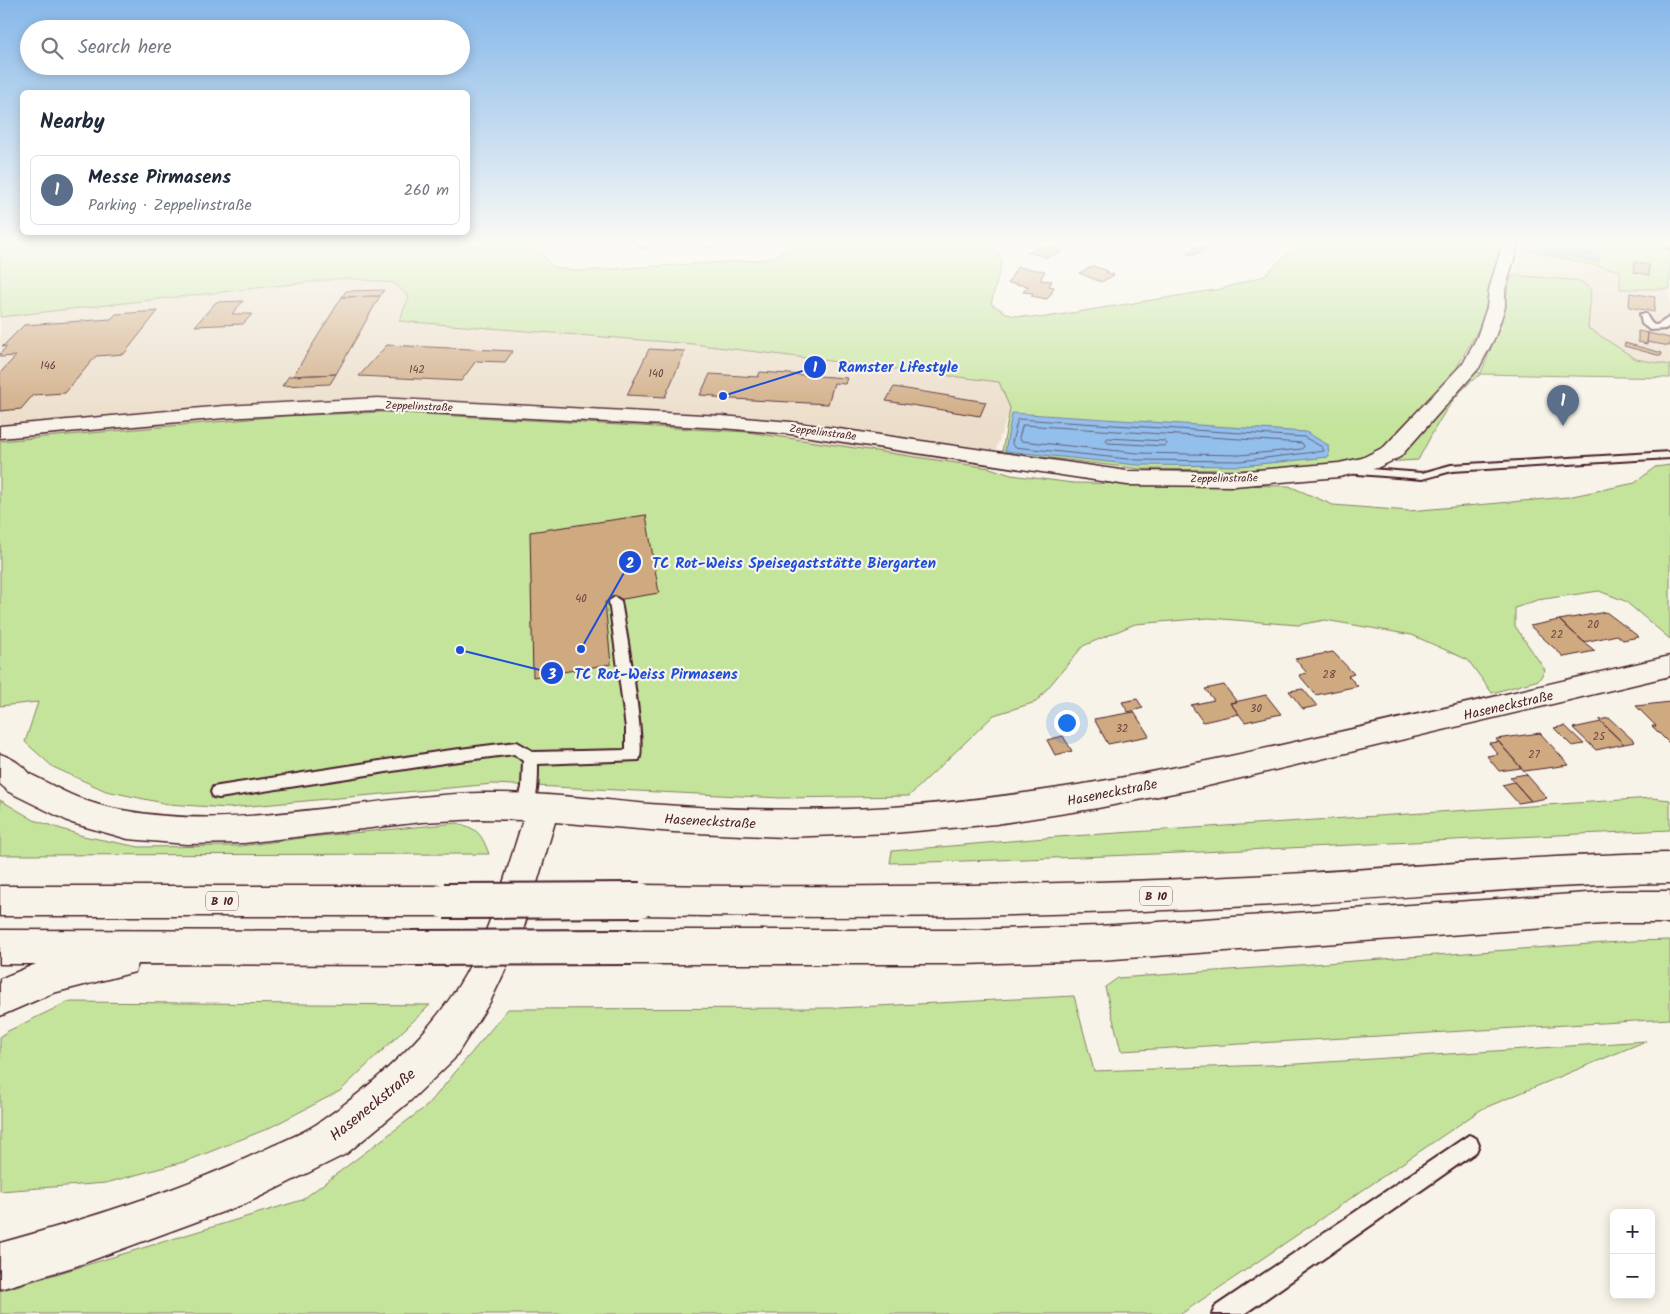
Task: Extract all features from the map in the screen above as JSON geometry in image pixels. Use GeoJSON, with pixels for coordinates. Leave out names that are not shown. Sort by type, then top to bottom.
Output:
{"type":"FeatureCollection","features":[{"type":"Feature","properties":{"kind":"main road","name":"Zeppelinstraße"},"geometry":{"type":"LineString","coordinates":[[0,432],[288,408],[386,404],[722,422],[791,428],[1127,478],[1234,479],[1340,470],[1369,463],[1392,452],[1472,364],[1486,337],[1496,303]]}},
{"type":"Feature","properties":{"kind":"main road","name":"Haseneckstraße"},"geometry":{"type":"LineString","coordinates":[[9,774],[61,806],[114,822],[187,831],[264,828],[443,808],[481,806],[747,824],[890,820],[1006,811],[1236,768],[1670,666]]}},
{"type":"Feature","properties":{"kind":"main road","name":"Haseneckstraße"},"geometry":{"type":"LineString","coordinates":[[0,1266],[76,1244],[232,1188],[331,1139],[396,1086],[440,1045],[477,989],[503,937],[534,809]]}},
{"type":"Feature","properties":{"kind":"main road","name":"B 10"},"geometry":{"type":"LineString","coordinates":[[0,901],[640,900],[804,903],[1082,900],[1260,891],[1590,868],[1670,868]]}},
{"type":"Feature","properties":{"kind":"main road"},"geometry":{"type":"LineString","coordinates":[[0,947],[963,948],[1100,943],[1617,907],[1670,907]]}},
{"type":"Feature","properties":{"kind":"main road"},"geometry":{"type":"LineString","coordinates":[[0,998],[50,976],[90,966],[196,948]]}},
{"type":"Feature","properties":{"kind":"lane"},"geometry":{"type":"LineString","coordinates":[[1643,316],[1646,324],[1653,328],[1665,326],[1670,320]]}},
{"type":"Feature","properties":{"kind":"lane"},"geometry":{"type":"LineString","coordinates":[[1340,470],[1422,476],[1452,468],[1670,455]]}},
{"type":"Feature","properties":{"kind":"lane"},"geometry":{"type":"LineString","coordinates":[[219,792],[444,757],[517,748],[531,758],[634,756],[633,728],[615,601]]}},
{"type":"Feature","properties":{"kind":"lane"},"geometry":{"type":"LineString","coordinates":[[531,758],[530,787],[534,809]]}},
{"type":"Feature","properties":{"kind":"lane"},"geometry":{"type":"LineString","coordinates":[[1224,1314],[1469,1145]]}},
{"type":"Feature","properties":{"kind":"shaded area"},"geometry":{"type":"Polygon","coordinates":[[[121,303],[406,303],[399,321],[693,344],[1000,382],[1010,408],[990,468],[747,432],[383,412],[284,416],[0,441],[0,317],[121,303]]]}},
{"type":"Feature","properties":{"kind":"shaded area"},"geometry":{"type":"Polygon","coordinates":[[[1590,303],[1670,303],[1670,365],[1636,359],[1588,328],[1590,303]]]}},
{"type":"Feature","properties":{"kind":"green space"},"geometry":{"type":"Polygon","coordinates":[[[0,303],[121,303],[0,317],[0,303]]]}},
{"type":"Feature","properties":{"kind":"green space"},"geometry":{"type":"Polygon","coordinates":[[[406,303],[991,303],[1010,315],[1040,318],[1132,303],[1487,303],[1482,323],[1457,367],[1481,373],[1502,320],[1505,303],[1590,303],[1588,328],[1636,359],[1670,365],[1670,378],[1481,374],[1470,382],[1452,402],[1418,460],[1245,470],[1140,469],[1002,452],[1010,408],[999,382],[693,344],[399,321],[406,303]]]}},
{"type":"Feature","properties":{"kind":"green space"},"geometry":{"type":"Polygon","coordinates":[[[383,412],[747,432],[990,468],[1011,475],[1073,483],[1289,486],[1333,505],[1409,511],[1568,497],[1635,483],[1655,467],[1670,465],[1670,639],[1625,601],[1599,591],[1537,600],[1515,608],[1515,626],[1545,670],[1539,680],[1492,693],[1468,660],[1412,635],[1325,620],[1298,625],[1209,618],[1135,624],[1083,646],[1036,702],[994,715],[909,796],[781,798],[493,784],[228,808],[168,804],[106,791],[53,767],[25,742],[38,702],[0,706],[0,441],[284,416],[383,412]]]}},
{"type":"Feature","properties":{"kind":"green space"},"geometry":{"type":"Polygon","coordinates":[[[1652,798],[1670,800],[1670,830],[1182,853],[890,863],[892,851],[1057,837],[1652,798]]]}},
{"type":"Feature","properties":{"kind":"green space"},"geometry":{"type":"Polygon","coordinates":[[[0,800],[34,820],[83,836],[139,847],[241,846],[310,837],[457,823],[470,827],[478,833],[484,841],[489,854],[0,855],[0,800]]]}},
{"type":"Feature","properties":{"kind":"green space"},"geometry":{"type":"Polygon","coordinates":[[[1670,940],[1670,1019],[1121,1051],[1105,987],[1118,978],[1632,941],[1670,940]]]}},
{"type":"Feature","properties":{"kind":"green space"},"geometry":{"type":"Polygon","coordinates":[[[1074,996],[1094,1071],[1297,1064],[1646,1041],[1482,1109],[1181,1314],[0,1314],[0,1291],[302,1200],[428,1105],[508,1009],[839,1008],[1074,996]]]}},
{"type":"Feature","properties":{"kind":"green space"},"geometry":{"type":"Polygon","coordinates":[[[68,1002],[430,1005],[340,1091],[267,1129],[187,1161],[106,1183],[0,1191],[0,1037],[8,1031],[68,1002]]]}},
{"type":"Feature","properties":{"kind":"water"},"geometry":{"type":"Polygon","coordinates":[[[1012,413],[1306,432],[1328,445],[1329,457],[1240,466],[1137,465],[1005,451],[1012,413]]]}},
{"type":"Feature","properties":{"kind":"building"},"geometry":{"type":"Polygon","coordinates":[[[215,303],[241,303],[232,314],[252,314],[243,324],[195,326],[215,303]]]}},
{"type":"Feature","properties":{"kind":"building"},"geometry":{"type":"Polygon","coordinates":[[[338,303],[376,303],[336,374],[293,376],[338,303]]]}},
{"type":"Feature","properties":{"kind":"building"},"geometry":{"type":"Polygon","coordinates":[[[1629,303],[1655,303],[1654,312],[1629,307],[1629,303]]]}},
{"type":"Feature","properties":{"kind":"building"},"geometry":{"type":"Polygon","coordinates":[[[158,311],[124,354],[96,356],[65,393],[33,395],[21,409],[0,411],[0,373],[16,356],[0,357],[0,354],[7,346],[2,347],[24,325],[111,319],[116,314],[158,311]]]}},
{"type":"Feature","properties":{"kind":"building"},"geometry":{"type":"Polygon","coordinates":[[[1638,331],[1648,333],[1647,344],[1638,342],[1638,331]]]}},
{"type":"Feature","properties":{"kind":"building"},"geometry":{"type":"Polygon","coordinates":[[[1648,333],[1670,338],[1670,346],[1647,342],[1648,333]]]}},
{"type":"Feature","properties":{"kind":"building"},"geometry":{"type":"Polygon","coordinates":[[[1625,343],[1662,353],[1661,356],[1624,346],[1625,343]]]}},
{"type":"Feature","properties":{"kind":"building"},"geometry":{"type":"Polygon","coordinates":[[[387,345],[513,351],[505,362],[476,361],[461,381],[359,376],[387,345]]]}},
{"type":"Feature","properties":{"kind":"building"},"geometry":{"type":"Polygon","coordinates":[[[649,349],[685,351],[665,397],[627,395],[649,349]]]}},
{"type":"Feature","properties":{"kind":"building"},"geometry":{"type":"Polygon","coordinates":[[[760,372],[847,378],[845,384],[834,383],[828,404],[714,398],[715,396],[700,395],[710,374],[758,377],[760,372]]]}},
{"type":"Feature","properties":{"kind":"building"},"geometry":{"type":"Polygon","coordinates":[[[336,374],[330,384],[282,386],[289,376],[336,374]]]}},
{"type":"Feature","properties":{"kind":"building"},"geometry":{"type":"Polygon","coordinates":[[[894,387],[986,402],[980,416],[886,401],[894,387]]]}},
{"type":"Feature","properties":{"kind":"building"},"geometry":{"type":"Polygon","coordinates":[[[646,515],[659,593],[605,602],[611,664],[533,677],[530,532],[646,515]]]}},
{"type":"Feature","properties":{"kind":"building"},"geometry":{"type":"Polygon","coordinates":[[[1606,612],[1639,637],[1623,640],[1617,635],[1584,642],[1559,620],[1606,612]]]}},
{"type":"Feature","properties":{"kind":"building"},"geometry":{"type":"Polygon","coordinates":[[[1559,620],[1595,651],[1564,657],[1530,626],[1559,620]]]}},
{"type":"Feature","properties":{"kind":"building"},"geometry":{"type":"Polygon","coordinates":[[[1333,652],[1354,674],[1348,676],[1358,686],[1316,695],[1299,675],[1307,673],[1295,659],[1333,652]]]}},
{"type":"Feature","properties":{"kind":"building"},"geometry":{"type":"Polygon","coordinates":[[[1224,685],[1237,702],[1230,703],[1239,714],[1203,722],[1191,705],[1214,700],[1205,689],[1224,685]]]}},
{"type":"Feature","properties":{"kind":"building"},"geometry":{"type":"Polygon","coordinates":[[[1303,689],[1317,706],[1303,709],[1289,691],[1303,689]]]}},
{"type":"Feature","properties":{"kind":"building"},"geometry":{"type":"Polygon","coordinates":[[[1266,695],[1281,714],[1245,722],[1230,703],[1266,695]]]}},
{"type":"Feature","properties":{"kind":"building"},"geometry":{"type":"Polygon","coordinates":[[[1137,699],[1143,708],[1128,712],[1122,702],[1137,699]]]}},
{"type":"Feature","properties":{"kind":"building"},"geometry":{"type":"Polygon","coordinates":[[[1670,702],[1670,744],[1652,726],[1656,726],[1636,706],[1670,702]]]}},
{"type":"Feature","properties":{"kind":"building"},"geometry":{"type":"Polygon","coordinates":[[[1134,712],[1149,736],[1108,744],[1094,719],[1134,712]]]}},
{"type":"Feature","properties":{"kind":"building"},"geometry":{"type":"Polygon","coordinates":[[[1609,718],[1635,742],[1624,744],[1599,720],[1609,718]]]}},
{"type":"Feature","properties":{"kind":"building"},"geometry":{"type":"Polygon","coordinates":[[[1601,722],[1624,744],[1596,750],[1573,728],[1601,722]]]}},
{"type":"Feature","properties":{"kind":"building"},"geometry":{"type":"Polygon","coordinates":[[[1565,726],[1584,744],[1572,746],[1554,728],[1565,726]]]}},
{"type":"Feature","properties":{"kind":"building"},"geometry":{"type":"Polygon","coordinates":[[[1540,733],[1569,765],[1524,771],[1496,739],[1540,733]]]}},
{"type":"Feature","properties":{"kind":"building"},"geometry":{"type":"Polygon","coordinates":[[[1063,736],[1072,751],[1055,755],[1047,740],[1063,736]]]}},
{"type":"Feature","properties":{"kind":"building"},"geometry":{"type":"Polygon","coordinates":[[[1499,742],[1521,768],[1499,771],[1487,756],[1498,754],[1489,743],[1499,742]]]}},
{"type":"Feature","properties":{"kind":"building"},"geometry":{"type":"Polygon","coordinates":[[[1526,774],[1547,798],[1531,801],[1510,777],[1526,774]]]}},
{"type":"Feature","properties":{"kind":"building"},"geometry":{"type":"Polygon","coordinates":[[[1514,782],[1531,801],[1518,803],[1502,785],[1514,782]]]}},
{"type":"Feature","properties":{"kind":"place","name":"Ramster Lifestyle"},"geometry":{"type":"Point","coordinates":[723,396]}},
{"type":"Feature","properties":{"kind":"place","name":"Messe Pirmasens"},"geometry":{"type":"Point","coordinates":[1563,426]}},
{"type":"Feature","properties":{"kind":"place","name":"TC Rot-Weiss Speisegaststätte Biergarten"},"geometry":{"type":"Point","coordinates":[581,649]}},
{"type":"Feature","properties":{"kind":"place","name":"TC Rot-Weiss Pirmasens"},"geometry":{"type":"Point","coordinates":[460,650]}}]}
